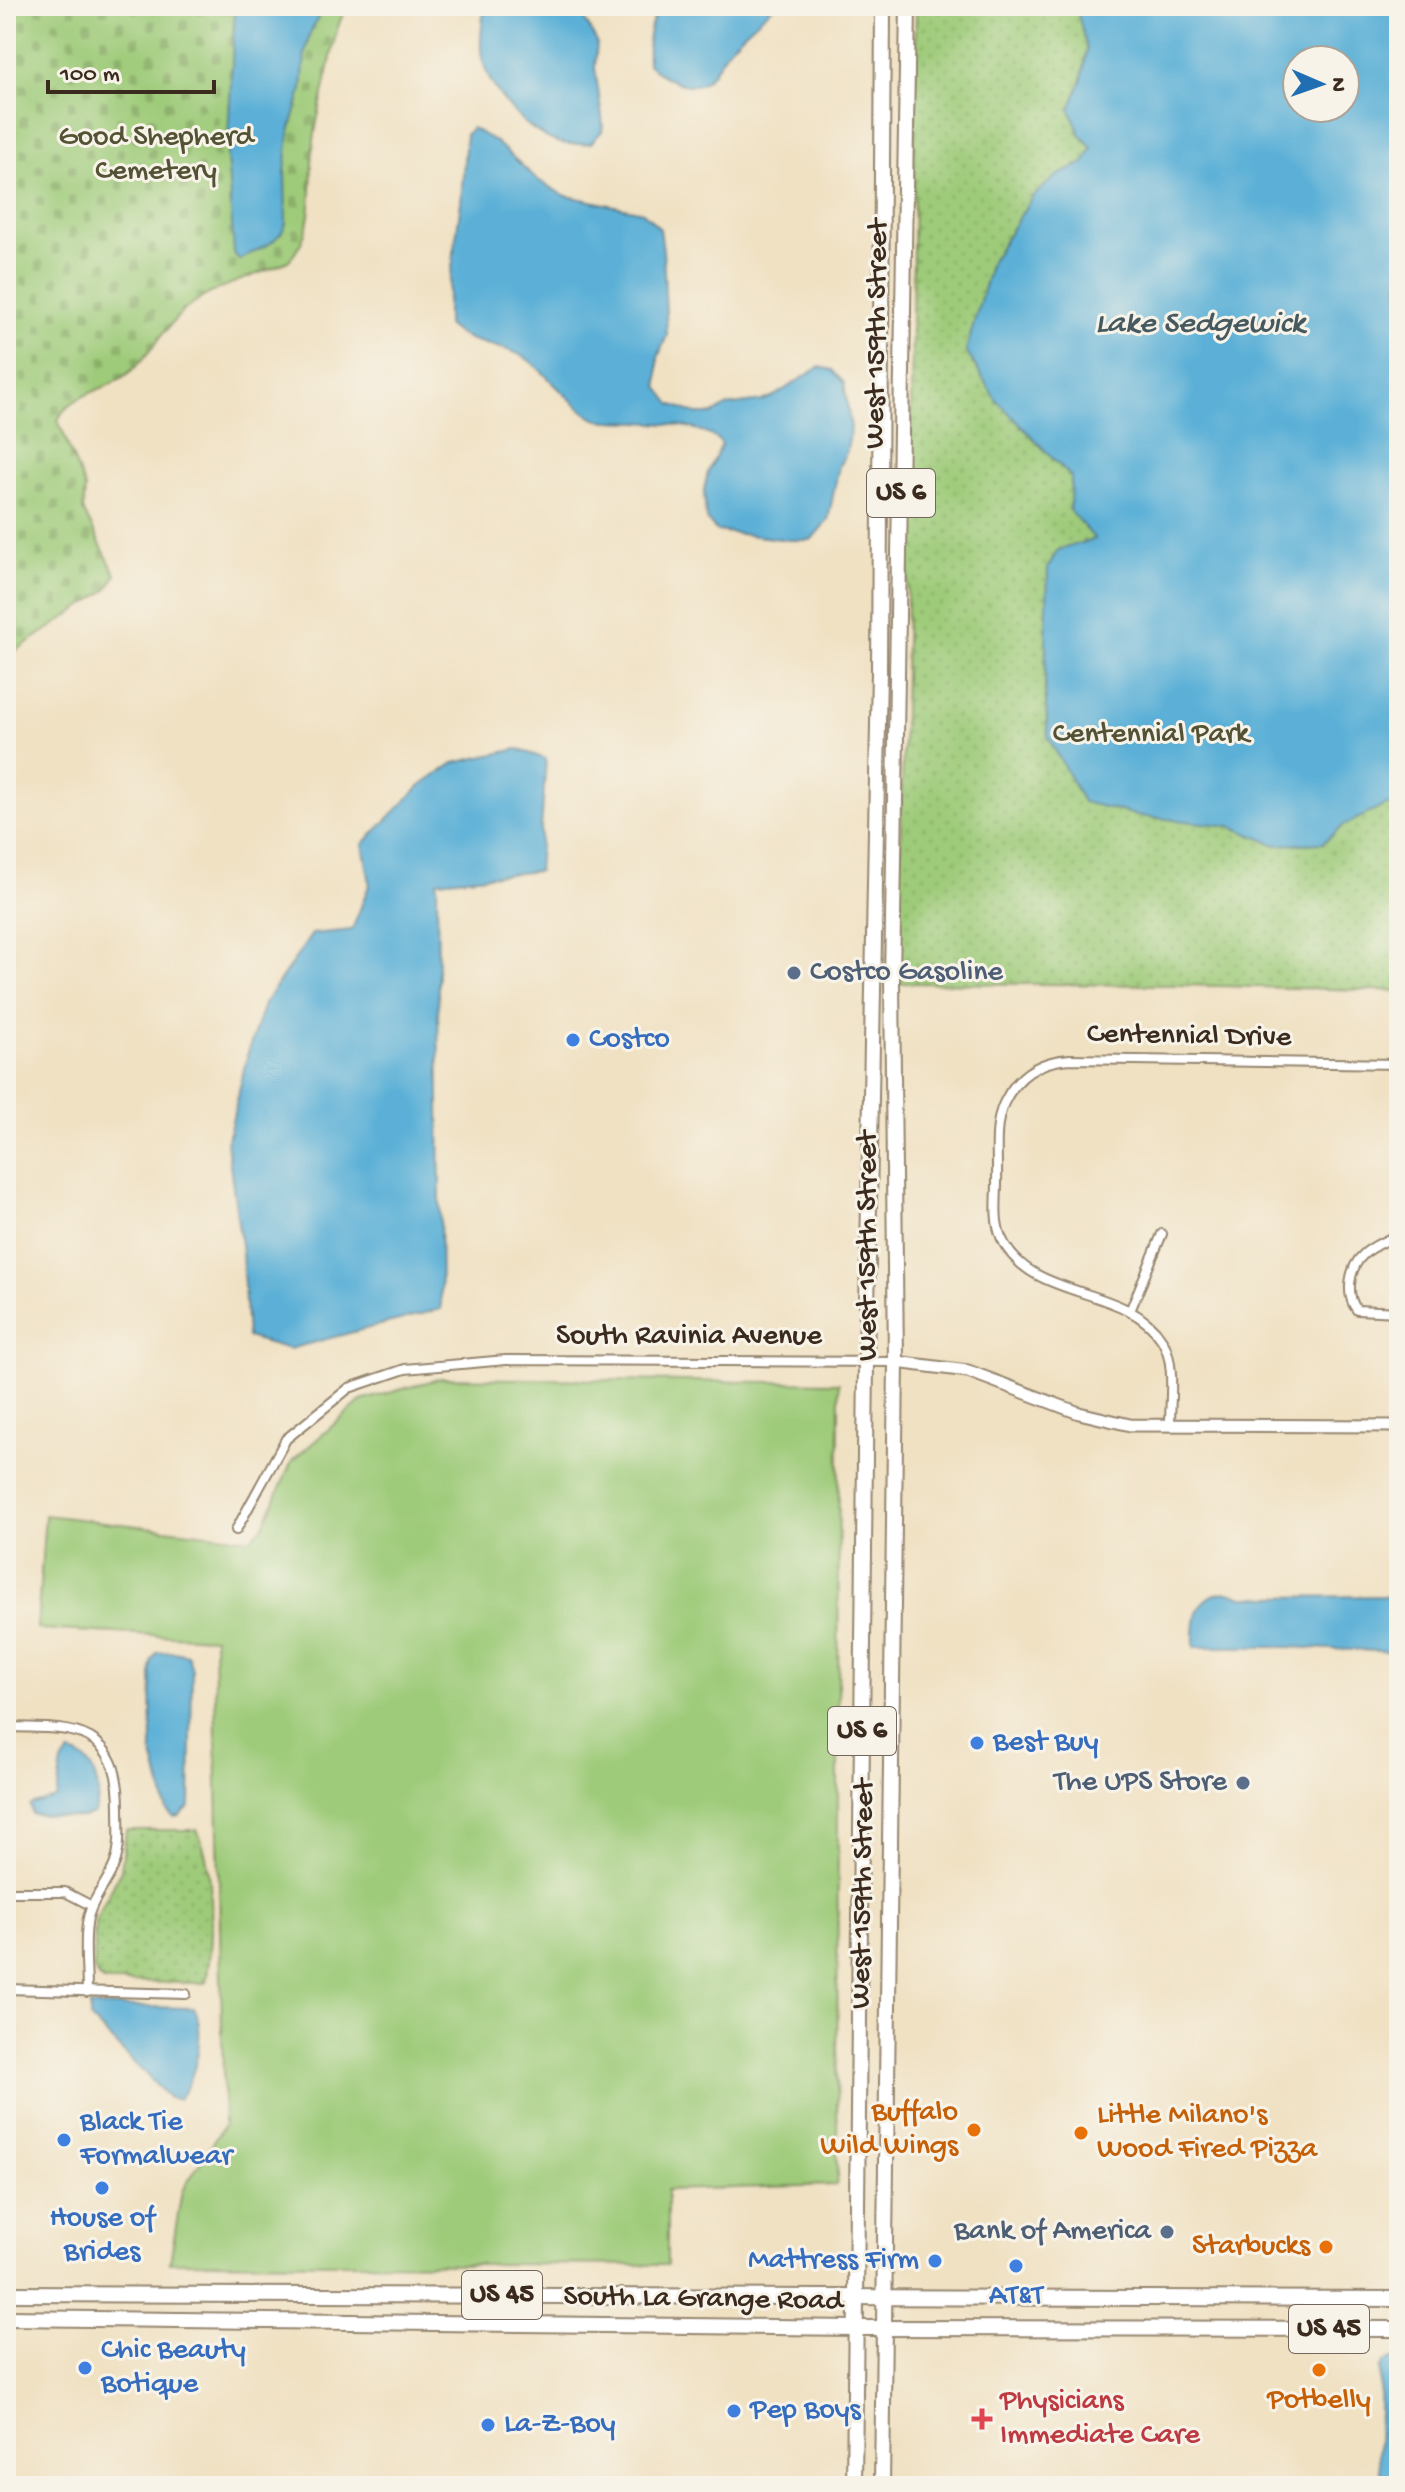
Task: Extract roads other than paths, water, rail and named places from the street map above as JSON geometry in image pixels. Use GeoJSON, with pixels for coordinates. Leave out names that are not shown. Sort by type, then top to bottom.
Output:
{"type":"FeatureCollection","features":[{"type":"Feature","properties":{"kind":"main road","name":"West 159th Street"},"geometry":{"type":"LineString","coordinates":[[854,2486],[866,1362],[879,671],[883,6]]}},
{"type":"Feature","properties":{"kind":"main road","name":"West 159th Street"},"geometry":{"type":"LineString","coordinates":[[882,2486],[896,1362],[892,980],[908,6]]}},
{"type":"Feature","properties":{"kind":"main road"},"geometry":{"type":"LineString","coordinates":[[884,144],[907,146]]}},
{"type":"Feature","properties":{"kind":"main road","name":"South La Grange Road"},"geometry":{"type":"LineString","coordinates":[[6,2294],[1399,2299]]}},
{"type":"Feature","properties":{"kind":"main road","name":"South La Grange Road"},"geometry":{"type":"LineString","coordinates":[[6,2318],[855,2328],[1399,2329]]}},
{"type":"Feature","properties":{"kind":"street","name":"Centennial Drive"},"geometry":{"type":"LineString","coordinates":[[1130,1311],[1026,1267],[1011,1253],[1001,1236],[997,1217],[998,1129],[1001,1109],[1011,1088],[1024,1075],[1052,1060],[1399,1064]]}},
{"type":"Feature","properties":{"kind":"street"},"geometry":{"type":"LineString","coordinates":[[1162,1234],[1130,1311],[1162,1340],[1168,1358],[1170,1424]]}},
{"type":"Feature","properties":{"kind":"street"},"geometry":{"type":"LineString","coordinates":[[1399,1235],[1364,1254],[1351,1279],[1350,1297],[1357,1310],[1399,1312]]}},
{"type":"Feature","properties":{"kind":"street","name":"South Ravinia Avenue"},"geometry":{"type":"LineString","coordinates":[[236,1530],[286,1439],[349,1388],[405,1369],[506,1360],[896,1362],[968,1371],[1079,1413],[1130,1425],[1399,1426]]}},
{"type":"Feature","properties":{"kind":"street"},"geometry":{"type":"LineString","coordinates":[[6,1727],[66,1728],[91,1738],[102,1747],[115,1767],[118,1777],[119,1844],[111,1872],[92,1906],[87,1922],[87,1992]]}},
{"type":"Feature","properties":{"kind":"street"},"geometry":{"type":"LineString","coordinates":[[6,1892],[65,1892],[92,1906]]}},
{"type":"Feature","properties":{"kind":"street"},"geometry":{"type":"LineString","coordinates":[[6,1989],[186,1994]]}},
{"type":"Feature","properties":{"kind":"water"},"geometry":{"type":"Polygon","coordinates":[[[235,6],[324,6],[310,33],[302,89],[289,135],[285,171],[286,223],[271,243],[239,260],[234,253],[227,156],[235,6]]]}},
{"type":"Feature","properties":{"kind":"water"},"geometry":{"type":"Polygon","coordinates":[[[484,6],[577,6],[597,42],[595,68],[603,124],[602,131],[591,143],[554,141],[529,126],[506,104],[483,63],[484,6]]]}},
{"type":"Feature","properties":{"kind":"water"},"geometry":{"type":"Polygon","coordinates":[[[660,6],[774,6],[733,44],[709,78],[691,85],[667,78],[648,64],[649,34],[660,6]]]}},
{"type":"Feature","properties":{"kind":"water","name":"Lake Sedgewick"},"geometry":{"type":"Polygon","coordinates":[[[1076,6],[1399,6],[1399,808],[1386,805],[1344,825],[1323,843],[1276,845],[1230,826],[1140,816],[1083,802],[1048,737],[1045,687],[1048,567],[1058,550],[1095,539],[1070,511],[1071,477],[996,400],[966,351],[991,262],[1032,197],[1056,176],[1084,163],[1092,148],[1080,134],[1070,109],[1082,79],[1087,49],[1076,6]]]}},
{"type":"Feature","properties":{"kind":"water"},"geometry":{"type":"Polygon","coordinates":[[[472,128],[496,142],[538,180],[563,195],[643,212],[660,229],[667,335],[658,357],[658,387],[671,404],[696,414],[713,414],[726,406],[762,401],[774,396],[819,367],[832,370],[844,383],[851,428],[847,451],[839,466],[828,520],[811,540],[717,531],[706,519],[704,490],[708,472],[722,444],[712,436],[682,426],[599,420],[575,403],[530,361],[510,351],[467,338],[447,325],[466,134],[472,128]]]}},
{"type":"Feature","properties":{"kind":"water"},"geometry":{"type":"Polygon","coordinates":[[[517,749],[546,759],[538,871],[437,881],[441,1309],[289,1349],[247,1337],[242,1252],[227,1143],[248,1052],[264,1004],[312,934],[352,930],[370,883],[363,844],[418,788],[454,763],[517,749]]]}},
{"type":"Feature","properties":{"kind":"water"},"geometry":{"type":"Polygon","coordinates":[[[1229,1592],[1244,1597],[1399,1596],[1399,1652],[1194,1647],[1198,1609],[1209,1597],[1229,1592]]]}},
{"type":"Feature","properties":{"kind":"water"},"geometry":{"type":"Polygon","coordinates":[[[157,1653],[188,1655],[192,1670],[190,1806],[174,1817],[167,1811],[152,1750],[151,1669],[157,1653]]]}},
{"type":"Feature","properties":{"kind":"water"},"geometry":{"type":"Polygon","coordinates":[[[69,1753],[85,1761],[95,1777],[98,1796],[93,1814],[82,1818],[32,1814],[30,1806],[33,1804],[56,1798],[62,1763],[69,1753]]]}},
{"type":"Feature","properties":{"kind":"water"},"geometry":{"type":"Polygon","coordinates":[[[90,2006],[193,2008],[199,2028],[198,2055],[190,2080],[178,2099],[169,2098],[90,2018],[90,2006]]]}},
{"type":"Feature","properties":{"kind":"water"},"geometry":{"type":"Polygon","coordinates":[[[1392,2359],[1399,2359],[1399,2486],[1382,2476],[1378,2458],[1380,2368],[1392,2359]]]}},
{"type":"Feature","properties":{"kind":"place","name":"Costco Gasoline"},"geometry":{"type":"Point","coordinates":[794,973]}},
{"type":"Feature","properties":{"kind":"place","name":"Costco"},"geometry":{"type":"Point","coordinates":[573,1040]}},
{"type":"Feature","properties":{"kind":"place","name":"Best Buy"},"geometry":{"type":"Point","coordinates":[977,1743]}},
{"type":"Feature","properties":{"kind":"place","name":"The UPS Store"},"geometry":{"type":"Point","coordinates":[1243,1783]}},
{"type":"Feature","properties":{"kind":"place","name":"Buffalo Wild Wings"},"geometry":{"type":"Point","coordinates":[974,2130]}},
{"type":"Feature","properties":{"kind":"place","name":"Little Milano's Wood Fired Pizza"},"geometry":{"type":"Point","coordinates":[1081,2133]}},
{"type":"Feature","properties":{"kind":"place","name":"Black Tie Formalwear"},"geometry":{"type":"Point","coordinates":[64,2140]}},
{"type":"Feature","properties":{"kind":"place","name":"House of Brides"},"geometry":{"type":"Point","coordinates":[102,2188]}},
{"type":"Feature","properties":{"kind":"place","name":"Bank of America"},"geometry":{"type":"Point","coordinates":[1167,2232]}},
{"type":"Feature","properties":{"kind":"place","name":"Starbucks"},"geometry":{"type":"Point","coordinates":[1326,2247]}},
{"type":"Feature","properties":{"kind":"place","name":"Mattress Firm"},"geometry":{"type":"Point","coordinates":[935,2261]}},
{"type":"Feature","properties":{"kind":"place","name":"AT&T"},"geometry":{"type":"Point","coordinates":[1016,2266]}},
{"type":"Feature","properties":{"kind":"place","name":"Chic Beauty Botique"},"geometry":{"type":"Point","coordinates":[85,2368]}},
{"type":"Feature","properties":{"kind":"place","name":"Potbelly"},"geometry":{"type":"Point","coordinates":[1319,2370]}},
{"type":"Feature","properties":{"kind":"place","name":"Pep Boys"},"geometry":{"type":"Point","coordinates":[734,2411]}},
{"type":"Feature","properties":{"kind":"place","name":"Physicians Immediate Care"},"geometry":{"type":"Point","coordinates":[982,2419]}},
{"type":"Feature","properties":{"kind":"place","name":"La-Z-Boy"},"geometry":{"type":"Point","coordinates":[488,2425]}},
{"type":"Feature","properties":{"kind":"park label","name":"Good Shepherd Cemetery"},"geometry":{"type":"Point","coordinates":[156,155]}},
{"type":"Feature","properties":{"kind":"park label","name":"Centennial Park"},"geometry":{"type":"Point","coordinates":[1151,735]}}]}
